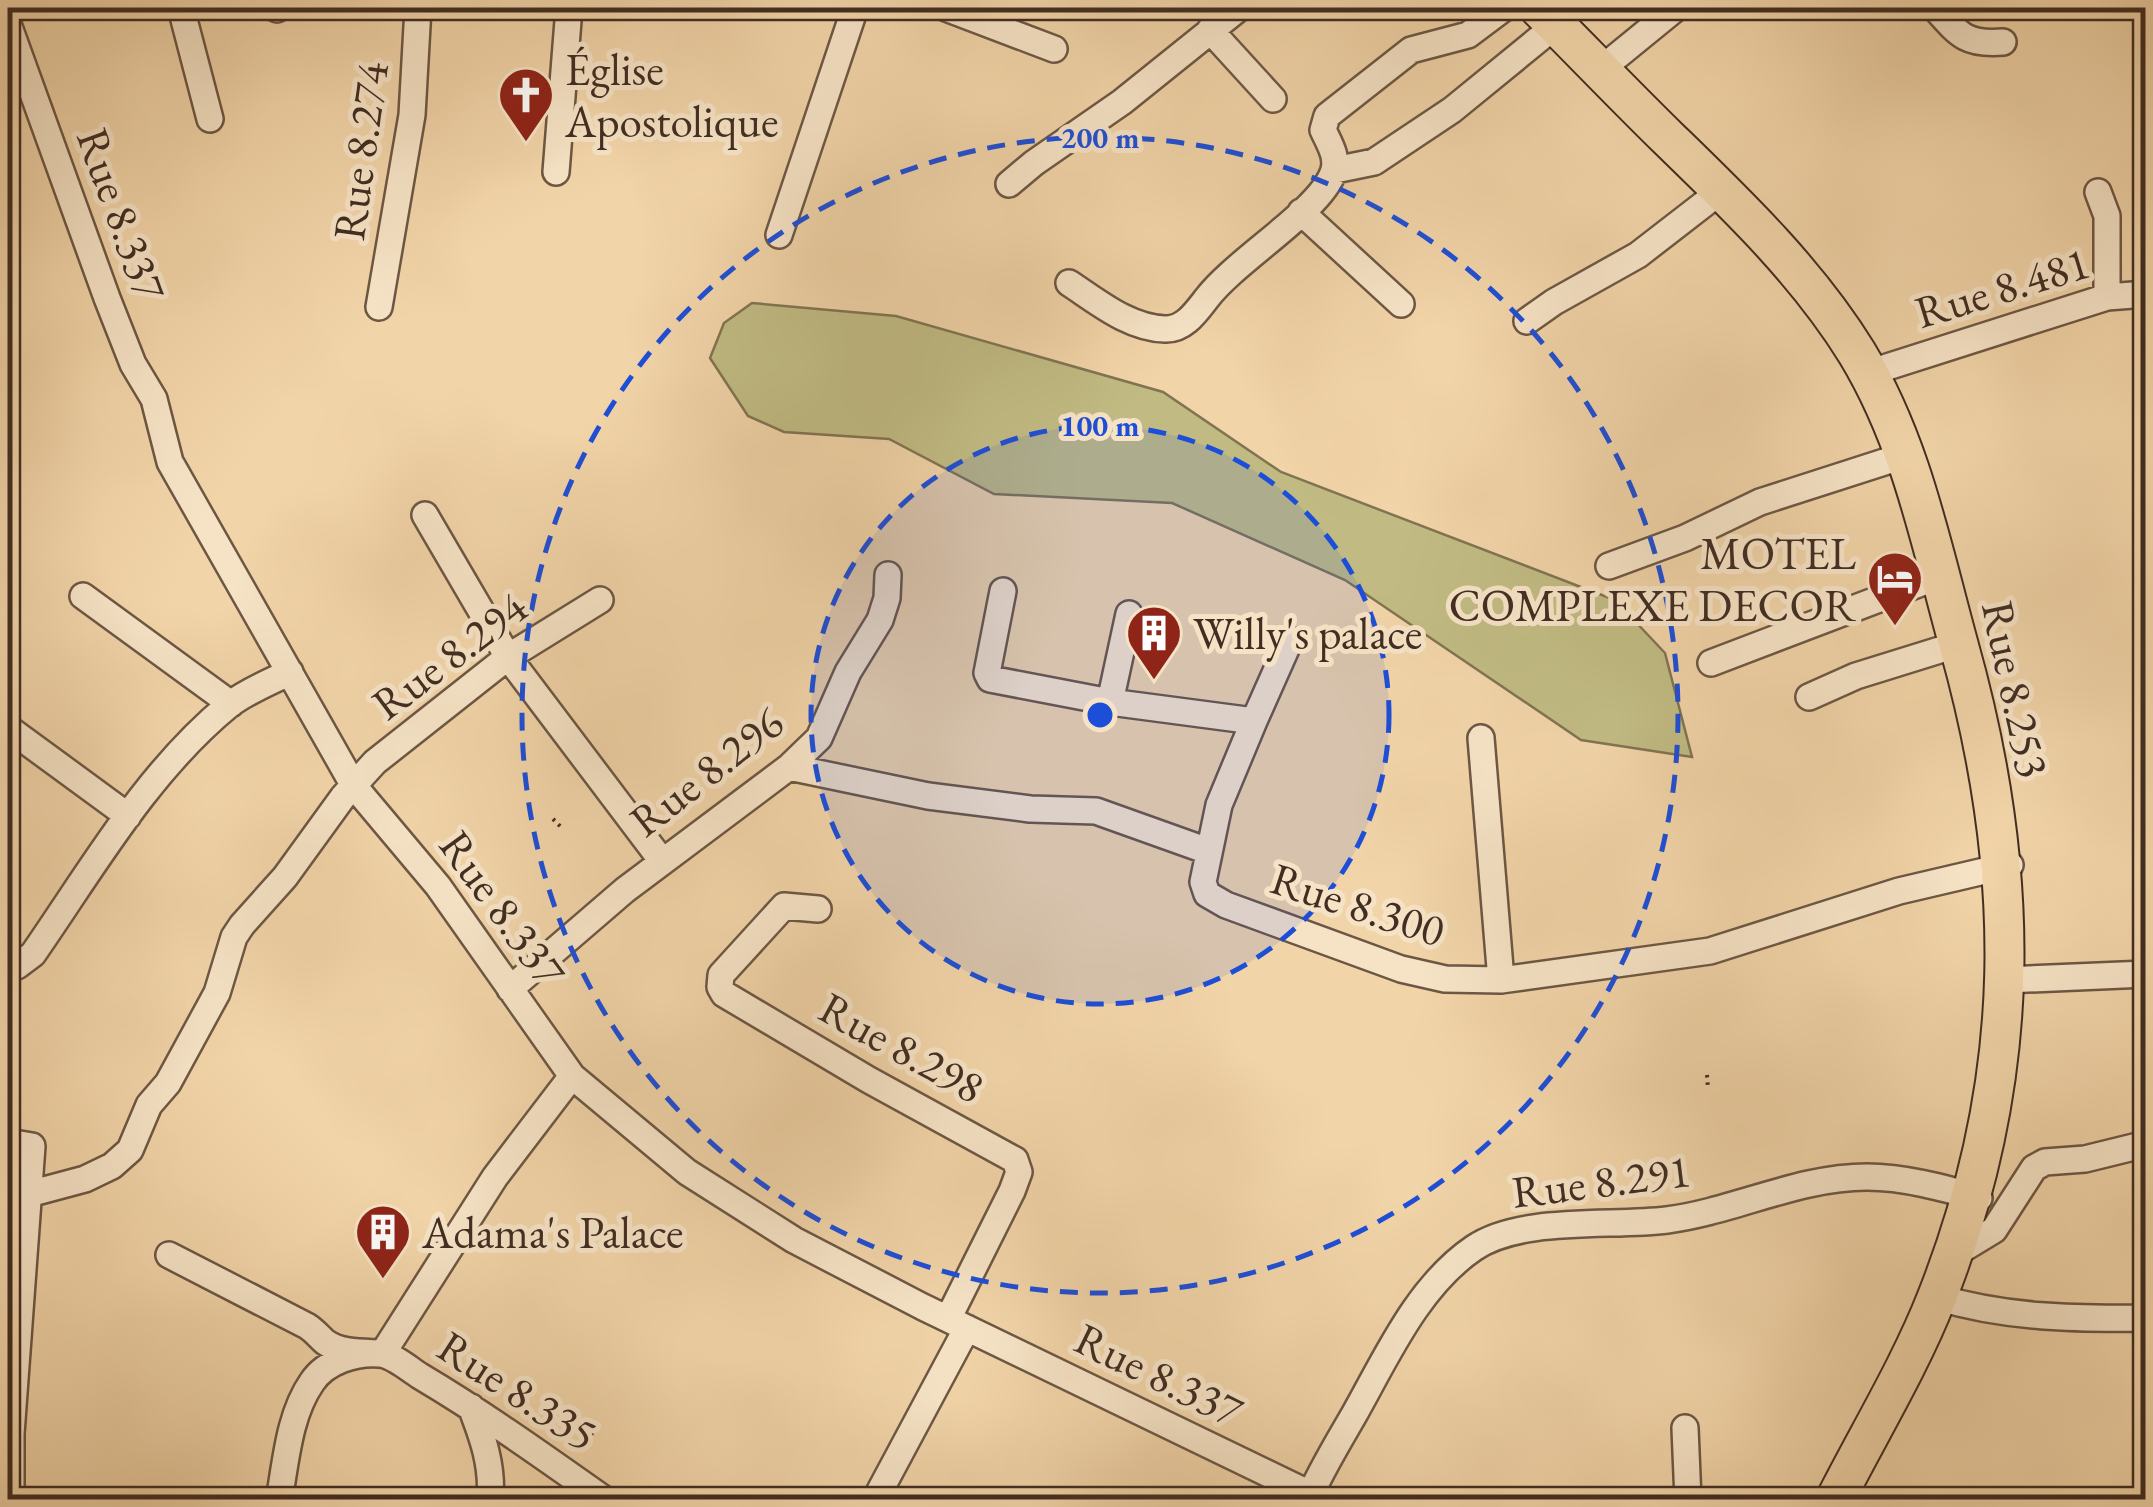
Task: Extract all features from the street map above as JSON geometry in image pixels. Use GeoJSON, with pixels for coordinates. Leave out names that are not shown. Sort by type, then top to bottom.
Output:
{"type":"FeatureCollection","features":[{"type":"Feature","properties":{"kind":"highway","name":"Rue 8.253"},"geometry":{"type":"LineString","coordinates":[[1553,13],[1752,197],[1813,264],[1884,368],[1931,492],[1999,758],[2014,980],[1966,1247],[1943,1298],[1835,1500]]}},
{"type":"Feature","properties":{"kind":"highway","name":"Rue 8.253"},"geometry":{"type":"LineString","coordinates":[[1606,64],[1784,256],[1834,320],[1877,390],[1906,455],[1942,575],[1983,744],[2005,866]]}},
{"type":"Feature","properties":{"kind":"highway","name":"Rue 8.253"},"geometry":{"type":"LineString","coordinates":[[1847,1500],[1920,1364],[1974,1197]]}},
{"type":"Feature","properties":{"kind":"street"},"geometry":{"type":"LineString","coordinates":[[181,8],[210,119]]}},
{"type":"Feature","properties":{"kind":"street","name":"Rue 8.274"},"geometry":{"type":"LineString","coordinates":[[379,307],[412,114],[418,8]]}},
{"type":"Feature","properties":{"kind":"street"},"geometry":{"type":"LineString","coordinates":[[556,172],[569,8]]}},
{"type":"Feature","properties":{"kind":"street"},"geometry":{"type":"LineString","coordinates":[[779,235],[855,8]]}},
{"type":"Feature","properties":{"kind":"street"},"geometry":{"type":"LineString","coordinates":[[946,8],[1054,49]]}},
{"type":"Feature","properties":{"kind":"street"},"geometry":{"type":"LineString","coordinates":[[1009,184],[1034,162],[1122,102],[1239,8]]}},
{"type":"Feature","properties":{"kind":"street"},"geometry":{"type":"LineString","coordinates":[[1068,283],[1129,322],[1167,330],[1182,326],[1220,280],[1301,212],[1328,183],[1335,170],[1335,156],[1323,130],[1327,116],[1411,50],[1468,35],[1504,8]]}},
{"type":"Feature","properties":{"kind":"street"},"geometry":{"type":"LineString","coordinates":[[1606,64],[1676,8]]}},
{"type":"Feature","properties":{"kind":"street"},"geometry":{"type":"LineString","coordinates":[[1935,8],[1958,32],[1978,44],[2004,42]]}},
{"type":"Feature","properties":{"kind":"street"},"geometry":{"type":"LineString","coordinates":[[1335,170],[1374,162],[1452,110],[1553,13]]}},
{"type":"Feature","properties":{"kind":"street","name":"Rue 8.337"},"geometry":{"type":"LineString","coordinates":[[8,24],[120,331],[133,364],[154,399],[170,462],[354,786],[438,886],[572,1076],[687,1172],[794,1240],[1309,1497]]}},
{"type":"Feature","properties":{"kind":"street"},"geometry":{"type":"LineString","coordinates":[[1210,30],[1273,98]]}},
{"type":"Feature","properties":{"kind":"street"},"geometry":{"type":"LineString","coordinates":[[1527,321],[1638,255],[1722,190]]}},
{"type":"Feature","properties":{"kind":"street"},"geometry":{"type":"LineString","coordinates":[[2098,192],[2107,216],[2106,297]]}},
{"type":"Feature","properties":{"kind":"street"},"geometry":{"type":"LineString","coordinates":[[1301,212],[1401,304]]}},
{"type":"Feature","properties":{"kind":"street","name":"Rue 8.481"},"geometry":{"type":"LineString","coordinates":[[1884,368],[2106,297],[2146,294]]}},
{"type":"Feature","properties":{"kind":"street"},"geometry":{"type":"LineString","coordinates":[[1609,566],[1685,538],[1760,502],[1906,455]]}},
{"type":"Feature","properties":{"kind":"street"},"geometry":{"type":"LineString","coordinates":[[425,515],[508,657],[662,861]]}},
{"type":"Feature","properties":{"kind":"street","name":"Rue 8.296"},"geometry":{"type":"LineString","coordinates":[[510,989],[662,861],[789,767],[819,738],[848,672],[880,620],[887,598],[888,575]]}},
{"type":"Feature","properties":{"kind":"street"},"geometry":{"type":"LineString","coordinates":[[1712,664],[1942,575]]}},
{"type":"Feature","properties":{"kind":"street"},"geometry":{"type":"LineString","coordinates":[[1003,591],[987,672],[990,679],[1050,694],[1254,721]]}},
{"type":"Feature","properties":{"kind":"street"},"geometry":{"type":"LineString","coordinates":[[83,596],[230,704]]}},
{"type":"Feature","properties":{"kind":"street","name":"Rue 8.294"},"geometry":{"type":"LineString","coordinates":[[29,1194],[85,1179],[112,1166],[130,1150],[149,1104],[168,1083],[217,994],[234,937],[375,762],[508,657],[600,600]]}},
{"type":"Feature","properties":{"kind":"street"},"geometry":{"type":"LineString","coordinates":[[1110,702],[1129,614]]}},
{"type":"Feature","properties":{"kind":"street","name":"Rue 8.300"},"geometry":{"type":"LineString","coordinates":[[1290,640],[1219,806],[1208,851],[1204,882],[1207,894],[1226,905],[1400,969],[1445,980],[1501,980],[1710,951],[1899,891],[2005,866]]}},
{"type":"Feature","properties":{"kind":"street"},"geometry":{"type":"LineString","coordinates":[[1809,697],[1885,666],[1958,644]]}},
{"type":"Feature","properties":{"kind":"street"},"geometry":{"type":"LineString","coordinates":[[8,966],[16,966],[32,954],[128,816],[184,750],[230,704],[290,672]]}},
{"type":"Feature","properties":{"kind":"street"},"geometry":{"type":"LineString","coordinates":[[8,728],[128,816]]}},
{"type":"Feature","properties":{"kind":"street"},"geometry":{"type":"LineString","coordinates":[[1481,738],[1501,980]]}},
{"type":"Feature","properties":{"kind":"street"},"geometry":{"type":"LineString","coordinates":[[789,767],[928,796],[1096,811],[1208,851]]}},
{"type":"Feature","properties":{"kind":"street","name":"Rue 8.298"},"geometry":{"type":"LineString","coordinates":[[818,909],[784,906],[720,976],[720,987],[724,994],[853,1070],[1015,1160],[1018,1172],[1012,1191],[957,1324]]}},
{"type":"Feature","properties":{"kind":"street"},"geometry":{"type":"LineString","coordinates":[[2014,980],[2146,974]]}},
{"type":"Feature","properties":{"kind":"street"},"geometry":{"type":"LineString","coordinates":[[384,1353],[495,1177],[572,1076]]}},
{"type":"Feature","properties":{"kind":"street"},"geometry":{"type":"LineString","coordinates":[[8,1142],[32,1146],[11,1434],[10,1500]]}},
{"type":"Feature","properties":{"kind":"street"},"geometry":{"type":"LineString","coordinates":[[1966,1247],[1994,1230],[2034,1168],[2045,1162],[2098,1157],[2146,1144]]}},
{"type":"Feature","properties":{"kind":"street","name":"Rue 8.291"},"geometry":{"type":"LineString","coordinates":[[1309,1497],[1392,1346],[1431,1288],[1474,1248],[1498,1236],[1522,1228],[1614,1225],[1690,1216],[1805,1185],[1850,1178],[1898,1180],[1974,1197]]}},
{"type":"Feature","properties":{"kind":"street"},"geometry":{"type":"LineString","coordinates":[[169,1255],[307,1326],[322,1340],[342,1350],[384,1353]]}},
{"type":"Feature","properties":{"kind":"street"},"geometry":{"type":"LineString","coordinates":[[1943,1298],[2038,1316],[2146,1318]]}},
{"type":"Feature","properties":{"kind":"street"},"geometry":{"type":"LineString","coordinates":[[876,1500],[957,1324]]}},
{"type":"Feature","properties":{"kind":"street"},"geometry":{"type":"LineString","coordinates":[[279,1500],[290,1435],[313,1379],[327,1366],[350,1357],[384,1353]]}},
{"type":"Feature","properties":{"kind":"street","name":"Rue 8.335"},"geometry":{"type":"LineString","coordinates":[[384,1353],[471,1407],[606,1500]]}},
{"type":"Feature","properties":{"kind":"street"},"geometry":{"type":"LineString","coordinates":[[471,1407],[487,1448],[492,1478],[490,1500]]}},
{"type":"Feature","properties":{"kind":"street"},"geometry":{"type":"LineString","coordinates":[[1685,1428],[1688,1500]]}},
{"type":"Feature","properties":{"kind":"path"},"geometry":{"type":"LineString","coordinates":[[553,819],[561,827]]}},
{"type":"Feature","properties":{"kind":"path"},"geometry":{"type":"LineString","coordinates":[[1707,1075],[1708,1089]]}},
{"type":"Feature","properties":{"kind":"path"},"geometry":{"type":"LineString","coordinates":[[591,1435],[597,1426]]}},
{"type":"Feature","properties":{"kind":"shaded area"},"geometry":{"type":"Polygon","coordinates":[[[752,303],[896,316],[1163,392],[1281,472],[1615,600],[1665,653],[1692,757],[1581,740],[1345,580],[1172,503],[994,494],[889,439],[784,432],[748,416],[710,358],[724,323],[752,303]]]}},
{"type":"Feature","properties":{"kind":"place","name":"Église Apostolique"},"geometry":{"type":"Point","coordinates":[526,144]}},
{"type":"Feature","properties":{"kind":"place","name":"MOTEL COMPLEXE DECOR"},"geometry":{"type":"Point","coordinates":[1895,628]}},
{"type":"Feature","properties":{"kind":"place","name":"Willy's palace"},"geometry":{"type":"Point","coordinates":[1154,682]}},
{"type":"Feature","properties":{"kind":"place","name":"Adama's Palace"},"geometry":{"type":"Point","coordinates":[383,1281]}}]}
